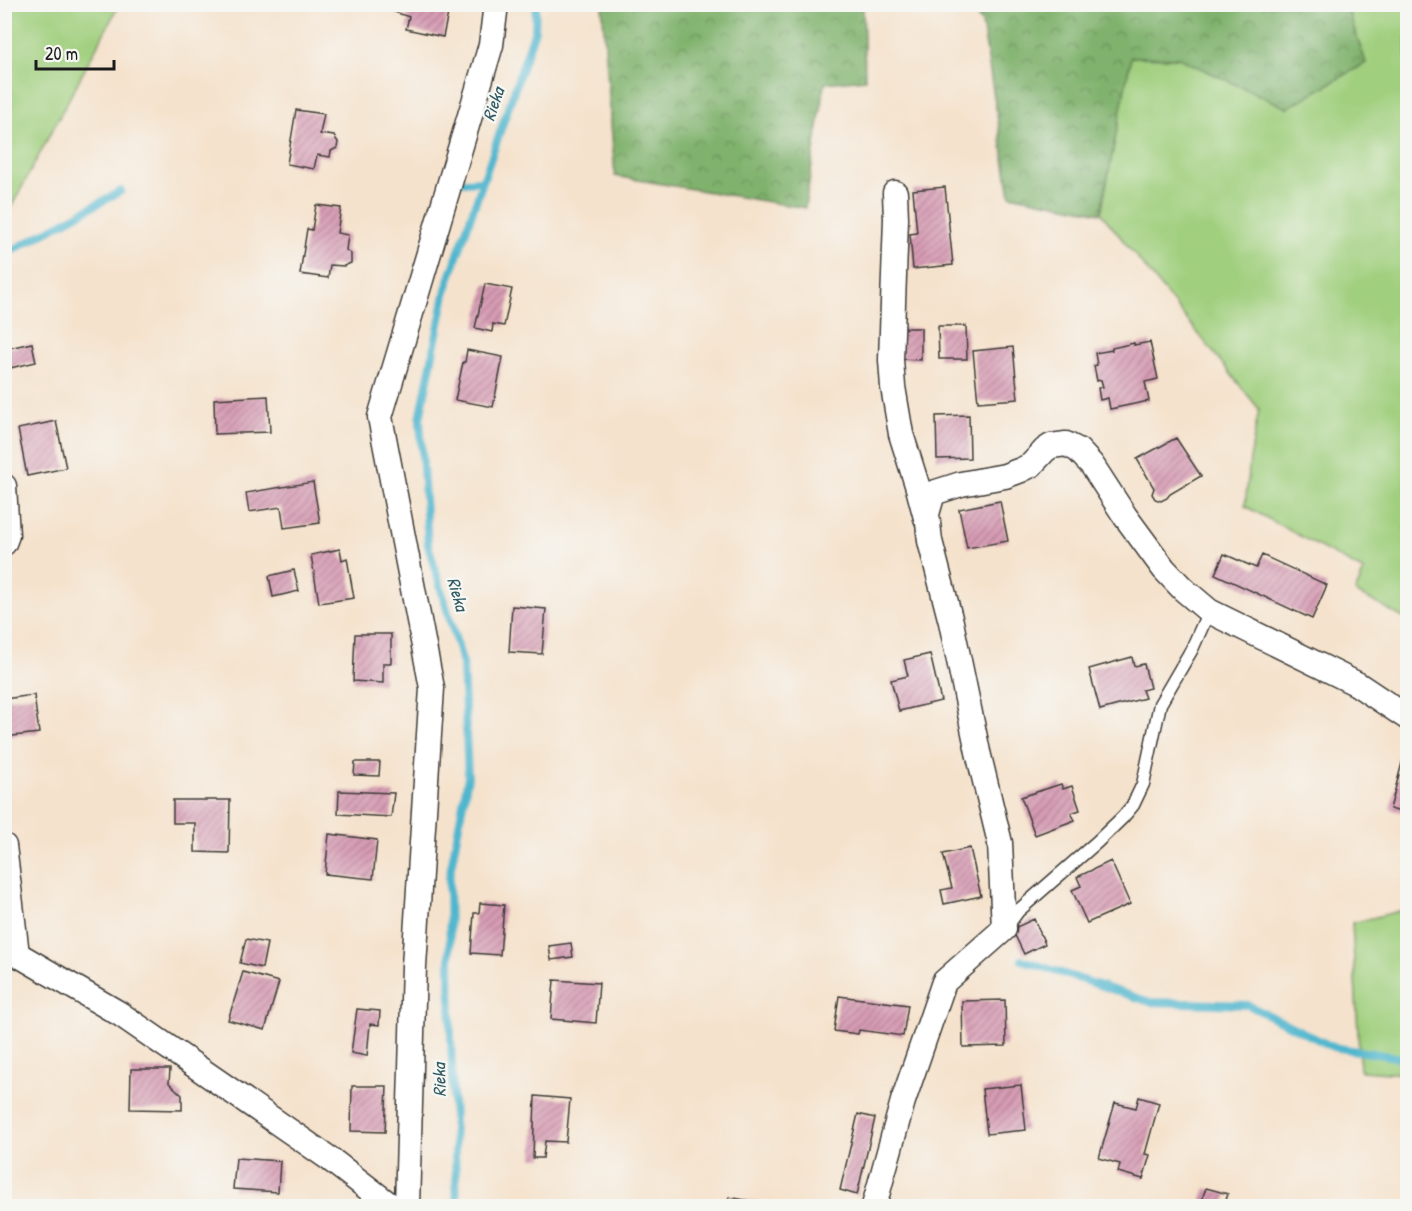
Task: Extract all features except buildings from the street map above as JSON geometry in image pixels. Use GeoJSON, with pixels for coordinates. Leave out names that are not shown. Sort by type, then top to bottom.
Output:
{"type":"FeatureCollection","features":[{"type":"Feature","properties":{"kind":"street"},"geometry":{"type":"LineString","coordinates":[[407,1206],[414,966],[432,688],[380,417],[491,45],[496,4]]}},
{"type":"Feature","properties":{"kind":"street"},"geometry":{"type":"LineString","coordinates":[[874,1206],[903,1101],[944,982],[1004,929],[1000,843],[951,622],[918,488],[901,434],[893,387],[891,360],[895,193]]}},
{"type":"Feature","properties":{"kind":"street"},"geometry":{"type":"LineString","coordinates":[[928,529],[927,514],[933,493],[961,484],[1005,476],[1031,465],[1051,446],[1066,444],[1078,450],[1092,465],[1125,516],[1164,569],[1209,611],[1357,684],[1407,718]]}},
{"type":"Feature","properties":{"kind":"street"},"geometry":{"type":"LineString","coordinates":[[4,486],[7,535],[4,543]]}},
{"type":"Feature","properties":{"kind":"street"},"geometry":{"type":"LineString","coordinates":[[4,846],[11,955],[120,1014],[330,1159],[391,1206]]}},
{"type":"Feature","properties":{"kind":"lane"},"geometry":{"type":"LineString","coordinates":[[1004,929],[1018,911],[1097,842],[1123,818],[1133,805],[1143,784],[1160,704],[1192,649],[1209,611]]}},
{"type":"Feature","properties":{"kind":"green space"},"geometry":{"type":"Polygon","coordinates":[[[4,5],[119,5],[5,219],[4,5]]]}},
{"type":"Feature","properties":{"kind":"green space"},"geometry":{"type":"Polygon","coordinates":[[[602,5],[863,5],[865,79],[825,83],[805,208],[615,176],[602,5]]]}},
{"type":"Feature","properties":{"kind":"green space"},"geometry":{"type":"Polygon","coordinates":[[[969,5],[1346,5],[1366,63],[1287,108],[1179,58],[1131,57],[1101,213],[1010,195],[982,23],[969,5]]]}},
{"type":"Feature","properties":{"kind":"green space"},"geometry":{"type":"Polygon","coordinates":[[[1346,5],[1407,5],[1407,620],[1355,592],[1364,571],[1245,506],[1259,409],[1101,213],[1130,57],[1179,58],[1287,108],[1366,63],[1346,5]]]}},
{"type":"Feature","properties":{"kind":"green space"},"geometry":{"type":"Polygon","coordinates":[[[1407,909],[1407,1074],[1360,1071],[1352,923],[1407,909]]]}},
{"type":"Feature","properties":{"kind":"waterway","name":"Rieka"},"geometry":{"type":"LineString","coordinates":[[457,1206],[451,1041],[449,878],[468,777],[463,664],[428,545],[420,419],[446,289],[535,30],[536,4]]}},
{"type":"Feature","properties":{"kind":"waterway"},"geometry":{"type":"LineString","coordinates":[[463,182],[483,181]]}},
{"type":"Feature","properties":{"kind":"waterway"},"geometry":{"type":"LineString","coordinates":[[4,255],[121,191]]}},
{"type":"Feature","properties":{"kind":"waterway"},"geometry":{"type":"LineString","coordinates":[[1022,960],[1150,1002],[1248,1005],[1333,1047],[1408,1059]]}}]}
